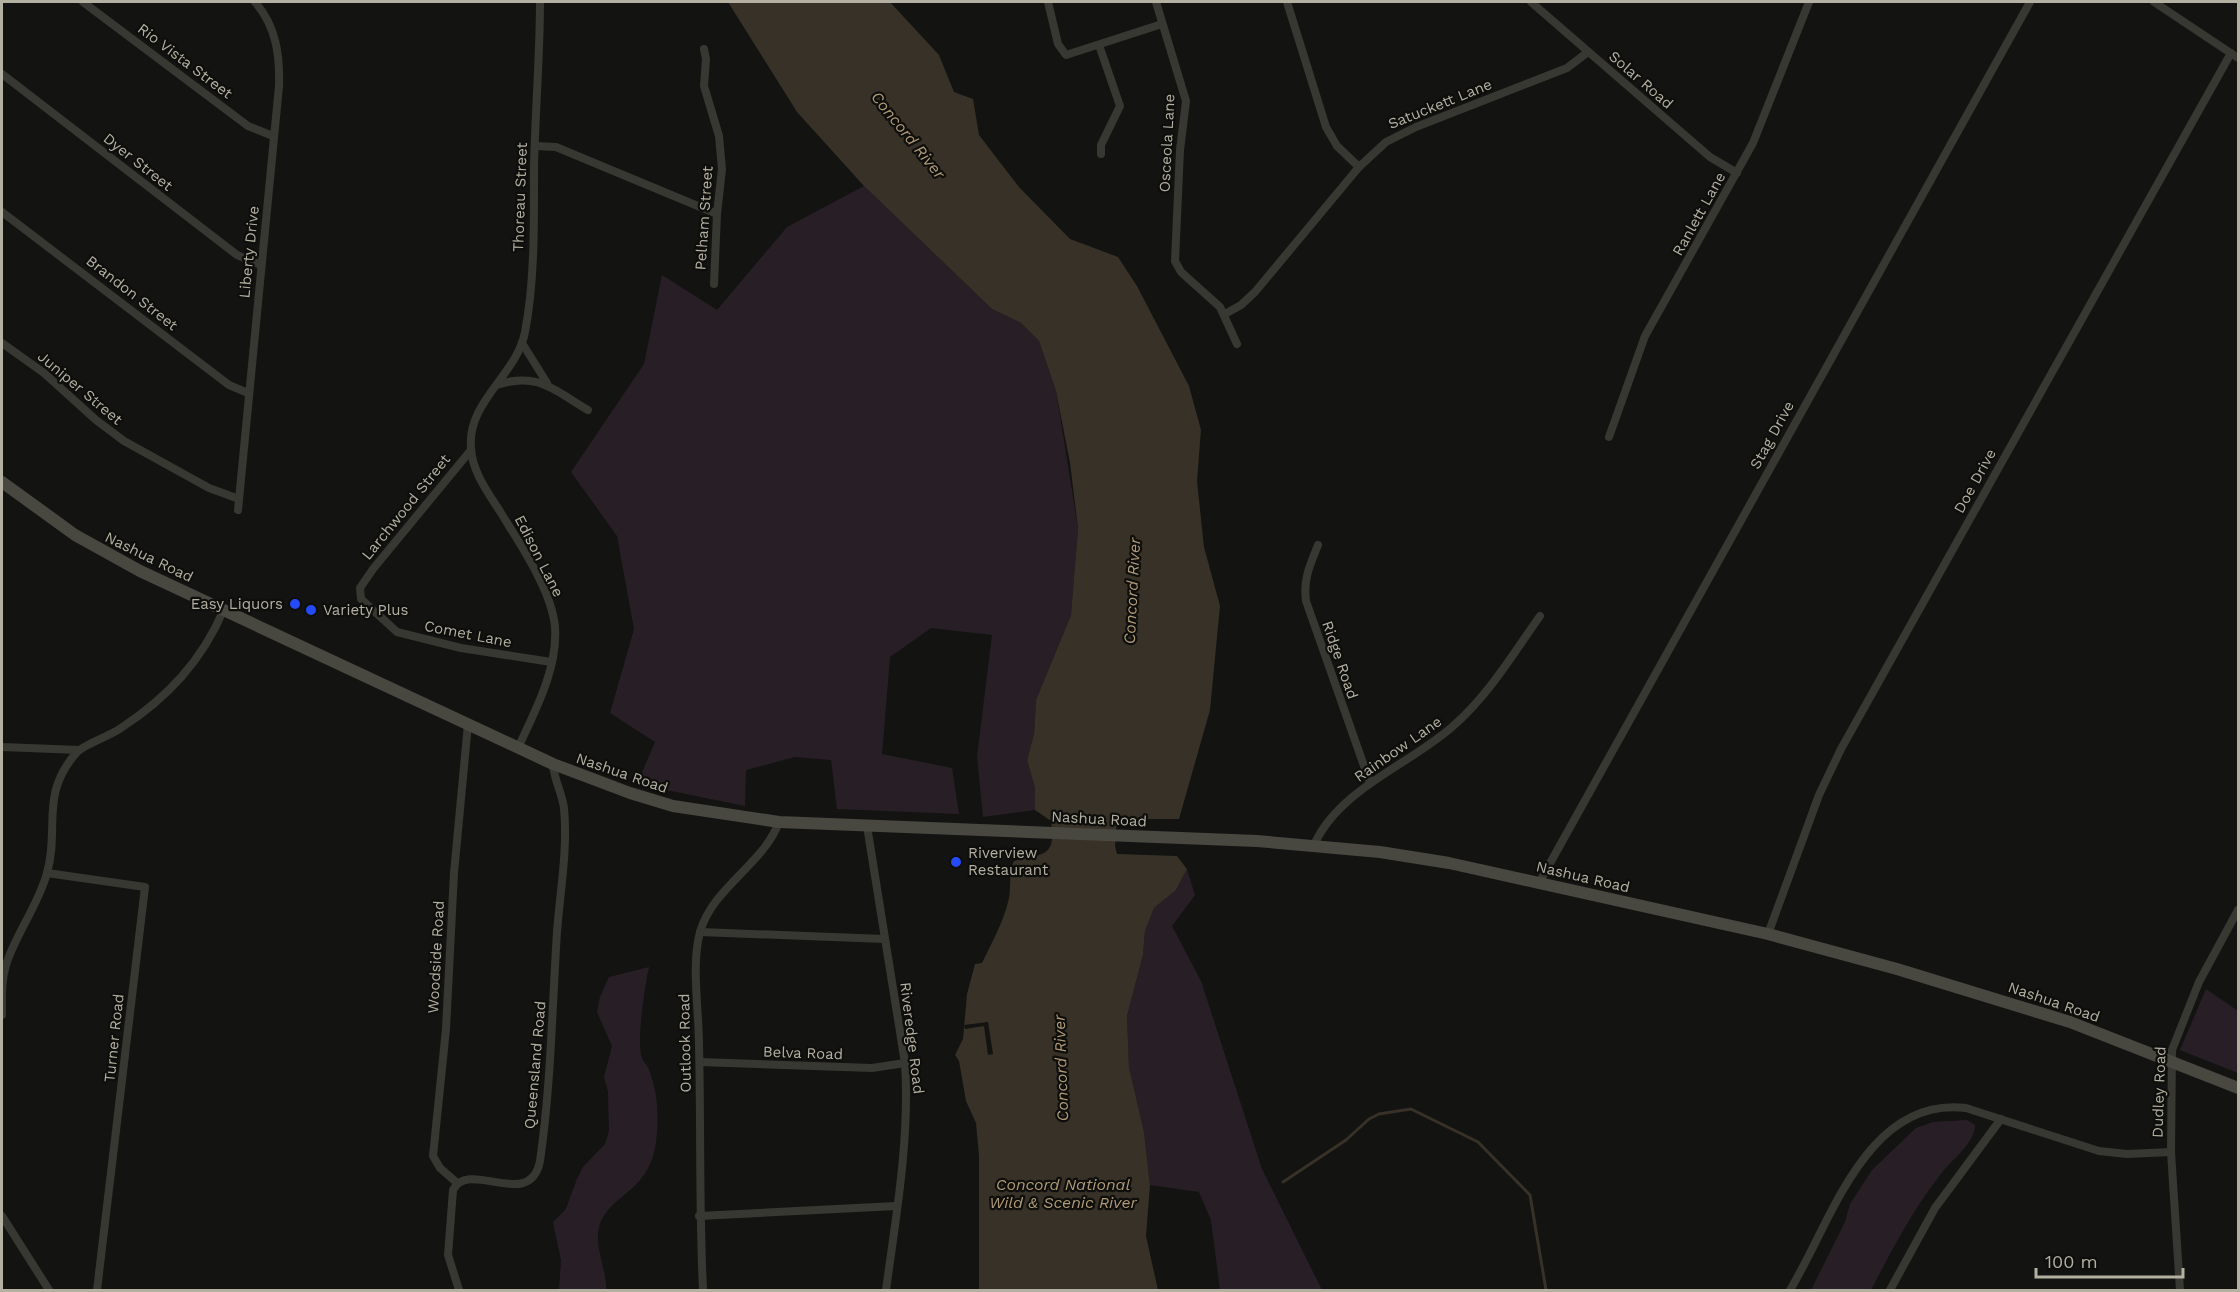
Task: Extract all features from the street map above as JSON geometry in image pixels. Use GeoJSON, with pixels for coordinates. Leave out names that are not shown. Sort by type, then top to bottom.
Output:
{"type":"FeatureCollection","features":[{"type":"Feature","properties":{"kind":"main road","name":"Nashua Road"},"geometry":{"type":"LineString","coordinates":[[2,482],[95,548],[553,764],[630,794],[673,806],[779,822],[1040,831],[1314,845],[1449,863],[1768,934],[1981,993],[2070,1022],[2238,1088]]}},
{"type":"Feature","properties":{"kind":"street","name":"Rio Vista Street"},"geometry":{"type":"LineString","coordinates":[[83,2],[248,126],[273,136]]}},
{"type":"Feature","properties":{"kind":"street","name":"Liberty Drive"},"geometry":{"type":"LineString","coordinates":[[238,510],[279,57],[273,31],[255,2]]}},
{"type":"Feature","properties":{"kind":"street","name":"Thoreau Street"},"geometry":{"type":"LineString","coordinates":[[497,385],[522,343],[535,232],[535,146],[540,2]]}},
{"type":"Feature","properties":{"kind":"street"},"geometry":{"type":"LineString","coordinates":[[1048,2],[1058,44],[1063,53],[1070,55],[1162,24]]}},
{"type":"Feature","properties":{"kind":"street","name":"Osceola Lane"},"geometry":{"type":"LineString","coordinates":[[1156,2],[1186,101],[1180,150],[1174,255],[1181,272],[1225,314]]}},
{"type":"Feature","properties":{"kind":"street"},"geometry":{"type":"LineString","coordinates":[[1287,2],[1326,127],[1337,146],[1359,167]]}},
{"type":"Feature","properties":{"kind":"street","name":"Solar Road"},"geometry":{"type":"LineString","coordinates":[[1531,2],[1710,157],[1737,173]]}},
{"type":"Feature","properties":{"kind":"street","name":"Ranlett Lane"},"geometry":{"type":"LineString","coordinates":[[1609,437],[1650,327],[1737,173],[1764,117],[1809,2]]}},
{"type":"Feature","properties":{"kind":"street","name":"Stag Drive"},"geometry":{"type":"LineString","coordinates":[[1539,883],[2030,2]]}},
{"type":"Feature","properties":{"kind":"street"},"geometry":{"type":"LineString","coordinates":[[2154,2],[2235,56]]}},
{"type":"Feature","properties":{"kind":"street"},"geometry":{"type":"LineString","coordinates":[[1099,45],[1120,106],[1101,145],[1101,154]]}},
{"type":"Feature","properties":{"kind":"street","name":"Pelham Street"},"geometry":{"type":"LineString","coordinates":[[704,49],[706,59],[704,86],[721,151],[714,284]]}},
{"type":"Feature","properties":{"kind":"street","name":"Satuckett Lane"},"geometry":{"type":"LineString","coordinates":[[1225,314],[1241,305],[1255,292],[1359,167],[1395,136],[1567,68],[1588,52]]}},
{"type":"Feature","properties":{"kind":"street","name":"Doe Drive"},"geometry":{"type":"LineString","coordinates":[[1768,934],[1812,814],[1841,749],[2235,56]]}},
{"type":"Feature","properties":{"kind":"street","name":"Dyer Street"},"geometry":{"type":"LineString","coordinates":[[2,74],[237,255],[261,265]]}},
{"type":"Feature","properties":{"kind":"street"},"geometry":{"type":"LineString","coordinates":[[535,146],[556,147],[717,214]]}},
{"type":"Feature","properties":{"kind":"street","name":"Brandon Street"},"geometry":{"type":"LineString","coordinates":[[2,212],[229,385],[248,393]]}},
{"type":"Feature","properties":{"kind":"street"},"geometry":{"type":"LineString","coordinates":[[1225,314],[1237,344]]}},
{"type":"Feature","properties":{"kind":"street","name":"Juniper Street"},"geometry":{"type":"LineString","coordinates":[[2,343],[44,373],[96,420],[124,441],[209,488],[239,499]]}},
{"type":"Feature","properties":{"kind":"street"},"geometry":{"type":"LineString","coordinates":[[522,343],[547,384]]}},
{"type":"Feature","properties":{"kind":"street"},"geometry":{"type":"LineString","coordinates":[[497,385],[518,380],[547,384],[588,410]]}},
{"type":"Feature","properties":{"kind":"street","name":"Larchwood Street"},"geometry":{"type":"LineString","coordinates":[[360,596],[360,588],[373,569],[471,450],[476,417],[497,385]]}},
{"type":"Feature","properties":{"kind":"street","name":"Edison Lane"},"geometry":{"type":"LineString","coordinates":[[471,450],[481,479],[527,557],[550,607],[555,628],[551,662],[539,703],[518,748]]}},
{"type":"Feature","properties":{"kind":"street","name":"Ridge Road"},"geometry":{"type":"LineString","coordinates":[[1318,545],[1306,573],[1304,586],[1306,601],[1370,783]]}},
{"type":"Feature","properties":{"kind":"street","name":"Comet Lane"},"geometry":{"type":"LineString","coordinates":[[360,596],[388,627],[400,634],[461,648],[551,662]]}},
{"type":"Feature","properties":{"kind":"street"},"geometry":{"type":"LineString","coordinates":[[2,1015],[5,967],[33,910],[47,873],[54,791],[61,775],[79,750],[119,730],[159,701],[190,668],[209,641],[224,609]]}},
{"type":"Feature","properties":{"kind":"street","name":"Rainbow Lane"},"geometry":{"type":"LineString","coordinates":[[1314,845],[1324,828],[1370,783],[1441,737],[1466,715],[1540,616]]}},
{"type":"Feature","properties":{"kind":"street","name":"Woodside Road"},"geometry":{"type":"LineString","coordinates":[[456,1182],[440,1168],[434,1156],[446,1029],[454,873],[468,724]]}},
{"type":"Feature","properties":{"kind":"street"},"geometry":{"type":"LineString","coordinates":[[2,747],[79,750]]}},
{"type":"Feature","properties":{"kind":"street","name":"Queensland Road"},"geometry":{"type":"LineString","coordinates":[[456,1182],[463,1178],[523,1184],[538,1171],[545,1122],[563,877],[564,808],[553,764]]}},
{"type":"Feature","properties":{"kind":"street","name":"Outlook Road"},"geometry":{"type":"LineString","coordinates":[[703,1290],[699,1216],[700,1062],[697,972],[700,932],[716,902],[770,841],[779,822]]}},
{"type":"Feature","properties":{"kind":"street","name":"Riveredge Road"},"geometry":{"type":"LineString","coordinates":[[867,826],[905,1063],[907,1101],[886,1290]]}},
{"type":"Feature","properties":{"kind":"street","name":"Turner Road"},"geometry":{"type":"LineString","coordinates":[[47,873],[145,887],[98,1290]]}},
{"type":"Feature","properties":{"kind":"street","name":"Dudley Road"},"geometry":{"type":"LineString","coordinates":[[2180,1290],[2171,1152],[2171,1061],[2174,1041],[2202,976],[2238,910]]}},
{"type":"Feature","properties":{"kind":"street"},"geometry":{"type":"LineString","coordinates":[[700,932],[884,939]]}},
{"type":"Feature","properties":{"kind":"street","name":"Belva Road"},"geometry":{"type":"LineString","coordinates":[[700,1062],[872,1068],[905,1063]]}},
{"type":"Feature","properties":{"kind":"street"},"geometry":{"type":"LineString","coordinates":[[1790,1290],[1854,1172],[1901,1121],[1922,1110],[1942,1107],[1966,1108],[2108,1153],[2171,1152]]}},
{"type":"Feature","properties":{"kind":"street"},"geometry":{"type":"LineString","coordinates":[[1890,1290],[1935,1209],[2001,1119]]}},
{"type":"Feature","properties":{"kind":"street"},"geometry":{"type":"LineString","coordinates":[[456,1182],[453,1190],[448,1255],[459,1290]]}},
{"type":"Feature","properties":{"kind":"street"},"geometry":{"type":"LineString","coordinates":[[699,1216],[896,1206]]}},
{"type":"Feature","properties":{"kind":"street"},"geometry":{"type":"LineString","coordinates":[[2,1216],[50,1290]]}},
{"type":"Feature","properties":{"kind":"shaded area"},"geometry":{"type":"Polygon","coordinates":[[[864,186],[992,309],[1021,323],[1039,341],[1056,391],[1078,528],[1071,615],[1036,700],[1034,734],[1027,760],[1035,788],[1035,810],[983,817],[977,757],[992,635],[931,628],[890,657],[882,754],[952,768],[959,814],[837,809],[831,760],[795,757],[746,770],[745,806],[637,784],[655,742],[610,713],[634,629],[617,536],[571,472],[644,364],[662,275],[717,310],[787,227],[864,186]]]}},
{"type":"Feature","properties":{"kind":"shaded area"},"geometry":{"type":"Polygon","coordinates":[[[1187,869],[1195,895],[1172,926],[1201,981],[1262,1169],[1322,1290],[1220,1290],[1211,1220],[1199,1192],[1150,1185],[1144,1132],[1129,1067],[1127,1016],[1143,955],[1145,931],[1154,908],[1176,890],[1187,869]]]}},
{"type":"Feature","properties":{"kind":"shaded area"},"geometry":{"type":"Polygon","coordinates":[[[649,967],[643,999],[640,1050],[652,1078],[657,1105],[657,1133],[652,1159],[638,1183],[611,1207],[599,1227],[598,1242],[606,1290],[559,1290],[561,1260],[553,1222],[566,1209],[583,1167],[605,1144],[609,1131],[608,1092],[604,1077],[612,1046],[597,1012],[600,997],[609,977],[649,967]]]}},
{"type":"Feature","properties":{"kind":"shaded area"},"geometry":{"type":"Polygon","coordinates":[[[2206,989],[2238,1011],[2238,1073],[2180,1050],[2206,989]]]}},
{"type":"Feature","properties":{"kind":"shaded area"},"geometry":{"type":"Polygon","coordinates":[[[1967,1120],[1975,1125],[1972,1138],[1923,1198],[1871,1290],[1811,1290],[1845,1222],[1850,1204],[1872,1170],[1916,1128],[1933,1122],[1967,1120]]]}},
{"type":"Feature","properties":{"kind":"water","name":"Concord National Wild & Scenic River"},"geometry":{"type":"Polygon","coordinates":[[[728,2],[890,2],[939,55],[954,92],[973,99],[979,135],[1019,187],[1070,239],[1118,257],[1137,286],[1189,386],[1201,430],[1197,481],[1204,547],[1220,606],[1210,710],[1179,819],[1117,819],[1115,846],[1117,854],[1177,856],[1187,869],[1176,890],[1154,908],[1145,931],[1143,955],[1127,1016],[1129,1067],[1144,1132],[1150,1185],[1146,1236],[1158,1290],[979,1290],[979,1156],[976,1123],[966,1101],[959,1061],[955,1055],[963,1039],[967,994],[975,964],[982,963],[1003,918],[1009,897],[1014,861],[1046,852],[1052,841],[1051,821],[1035,810],[1035,788],[1027,760],[1034,734],[1036,700],[1071,615],[1078,528],[1070,463],[1056,391],[1039,341],[1021,323],[992,309],[864,186],[797,112],[728,2]]]}},
{"type":"Feature","properties":{"kind":"pier"},"geometry":{"type":"Polygon","coordinates":[[[988,1022],[993,1054],[988,1055],[984,1026],[965,1029],[964,1025],[988,1022]]]}},
{"type":"Feature","properties":{"kind":"waterway"},"geometry":{"type":"LineString","coordinates":[[1283,1182],[1346,1140],[1369,1119],[1379,1114],[1411,1109],[1478,1142],[1530,1195],[1546,1290]]}},
{"type":"Feature","properties":{"kind":"place","name":"Easy Liquors"},"geometry":{"type":"Point","coordinates":[295,604]}},
{"type":"Feature","properties":{"kind":"place","name":"Variety Plus"},"geometry":{"type":"Point","coordinates":[311,610]}},
{"type":"Feature","properties":{"kind":"place","name":"Riverview Restaurant"},"geometry":{"type":"Point","coordinates":[956,862]}},
{"type":"Feature","properties":{"kind":"water label","name":"Concord River"},"geometry":{"type":"Point","coordinates":[908,135]}},
{"type":"Feature","properties":{"kind":"water label","name":"Concord River"},"geometry":{"type":"Point","coordinates":[1132,591]}},
{"type":"Feature","properties":{"kind":"water label","name":"Concord River"},"geometry":{"type":"Point","coordinates":[1061,1068]}}]}
